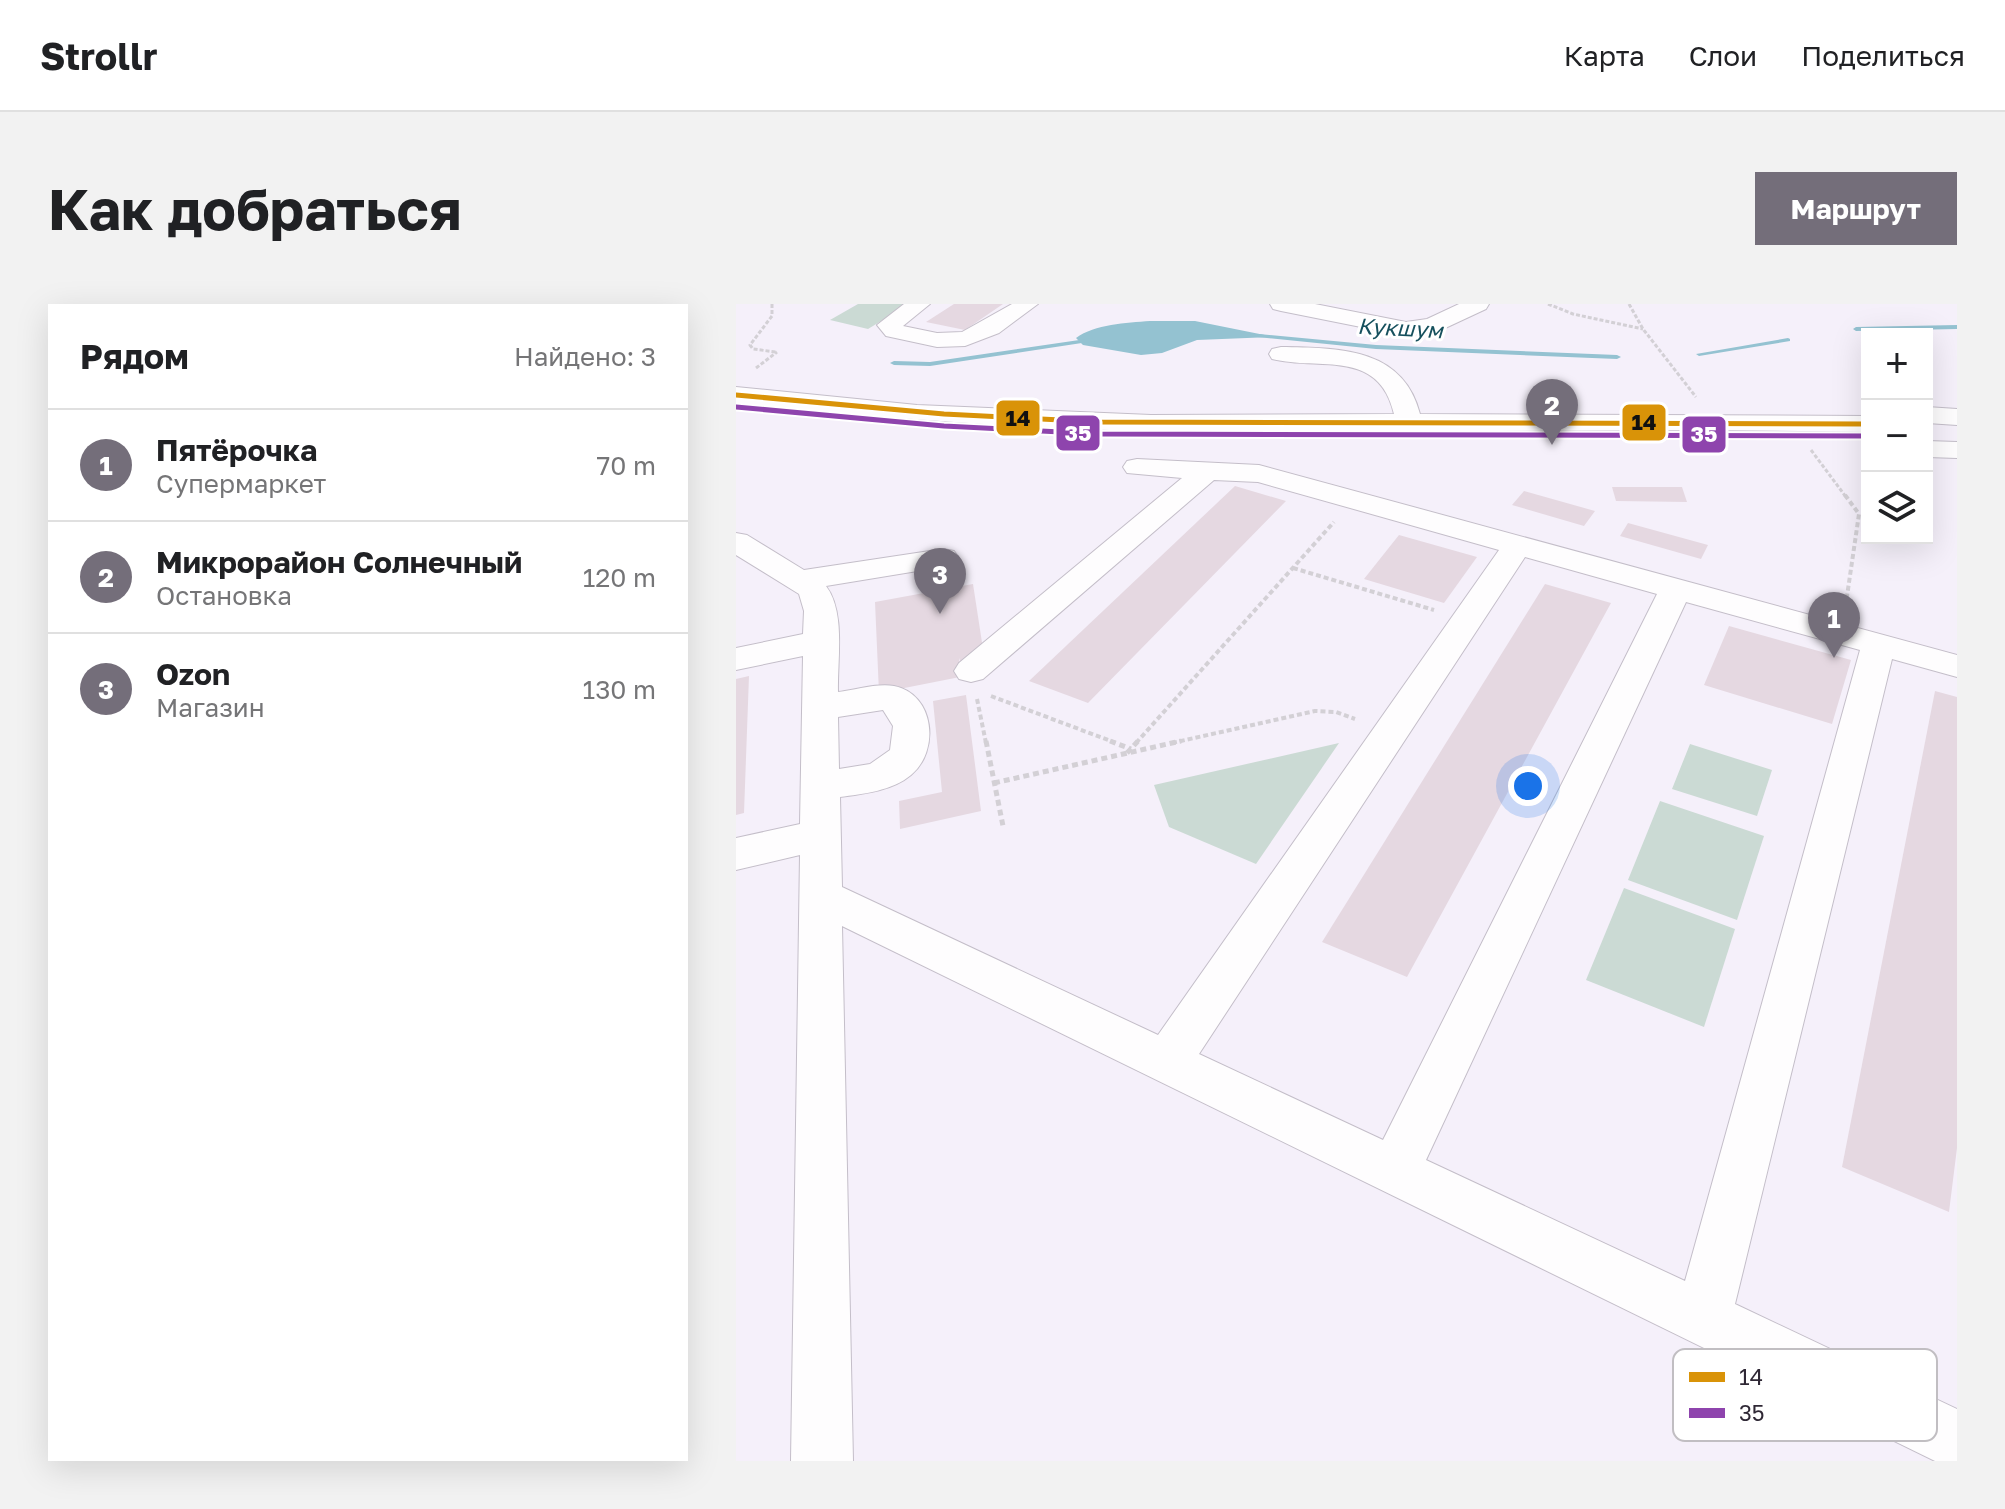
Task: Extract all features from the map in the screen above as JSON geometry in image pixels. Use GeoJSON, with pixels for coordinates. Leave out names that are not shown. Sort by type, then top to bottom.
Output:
{"type":"FeatureCollection","features":[{"type":"Feature","properties":{"kind":"street"},"geometry":{"type":"LineString","coordinates":[[919,304],[889,325],[894,331],[942,342],[962,342],[981,336],[1027,304]]}},
{"type":"Feature","properties":{"kind":"street"},"geometry":{"type":"LineString","coordinates":[[1281,304],[1406,329],[1433,325],[1478,304]]}},
{"type":"Feature","properties":{"kind":"street"},"geometry":{"type":"LineString","coordinates":[[1281,354],[1320,355],[1366,365],[1395,383],[1407,416]]}},
{"type":"Feature","properties":{"kind":"street"},"geometry":{"type":"LineString","coordinates":[[736,383],[1152,416]]}},
{"type":"Feature","properties":{"kind":"street"},"geometry":{"type":"LineString","coordinates":[[736,395],[917,413],[1407,416],[1861,424]]}},
{"type":"Feature","properties":{"kind":"street"},"geometry":{"type":"LineString","coordinates":[[1407,416],[1702,408],[1861,412]]}},
{"type":"Feature","properties":{"kind":"street"},"geometry":{"type":"LineString","coordinates":[[1933,415],[1957,417]]}},
{"type":"Feature","properties":{"kind":"street"},"geometry":{"type":"LineString","coordinates":[[1152,416],[1143,468],[1251,472],[1957,666]]}},
{"type":"Feature","properties":{"kind":"street"},"geometry":{"type":"LineString","coordinates":[[1933,428],[1957,429]]}},
{"type":"Feature","properties":{"kind":"street"},"geometry":{"type":"LineString","coordinates":[[1933,449],[1957,450]]}},
{"type":"Feature","properties":{"kind":"street"},"geometry":{"type":"LineString","coordinates":[[973,680],[1209,470]]}},
{"type":"Feature","properties":{"kind":"street"},"geometry":{"type":"LineString","coordinates":[[736,542],[800,580],[816,594],[819,602],[822,1461]]}},
{"type":"Feature","properties":{"kind":"street"},"geometry":{"type":"LineString","coordinates":[[1167,1062],[1518,545]]}},
{"type":"Feature","properties":{"kind":"street"},"geometry":{"type":"LineString","coordinates":[[800,580],[943,558]]}},
{"type":"Feature","properties":{"kind":"street"},"geometry":{"type":"LineString","coordinates":[[1394,1171],[1676,589]]}},
{"type":"Feature","properties":{"kind":"street"},"geometry":{"type":"LineString","coordinates":[[1703,1318],[1860,639]]}},
{"type":"Feature","properties":{"kind":"street"},"geometry":{"type":"LineString","coordinates":[[736,659],[820,642]]}},
{"type":"Feature","properties":{"kind":"street"},"geometry":{"type":"LineString","coordinates":[[820,707],[890,697],[902,705],[911,718],[913,732],[911,751],[893,772],[820,786]]}},
{"type":"Feature","properties":{"kind":"street"},"geometry":{"type":"LineString","coordinates":[[736,854],[820,835]]}},
{"type":"Feature","properties":{"kind":"street"},"geometry":{"type":"LineString","coordinates":[[821,896],[1768,1349]]}},
{"type":"Feature","properties":{"kind":"street"},"geometry":{"type":"LineString","coordinates":[[1937,1430],[1957,1440]]}},
{"type":"Feature","properties":{"kind":"path"},"geometry":{"type":"LineString","coordinates":[[772,304],[772,316],[750,345],[753,349],[777,352]]}},
{"type":"Feature","properties":{"kind":"path"},"geometry":{"type":"LineString","coordinates":[[1548,304],[1573,314],[1643,329]]}},
{"type":"Feature","properties":{"kind":"path"},"geometry":{"type":"LineString","coordinates":[[1629,304],[1643,329],[1696,396]]}},
{"type":"Feature","properties":{"kind":"path"},"geometry":{"type":"LineString","coordinates":[[1128,751],[1354,500]]}},
{"type":"Feature","properties":{"kind":"path"},"geometry":{"type":"LineString","coordinates":[[1859,514],[1860,639]]}},
{"type":"Feature","properties":{"kind":"path"},"geometry":{"type":"LineString","coordinates":[[1293,568],[1467,620]]}},
{"type":"Feature","properties":{"kind":"path"},"geometry":{"type":"LineString","coordinates":[[973,680],[1128,751]]}},
{"type":"Feature","properties":{"kind":"path"},"geometry":{"type":"LineString","coordinates":[[973,680],[1003,826]]}},
{"type":"Feature","properties":{"kind":"path"},"geometry":{"type":"LineString","coordinates":[[994,783],[1315,711],[1336,712],[1391,732]]}},
{"type":"Feature","properties":{"kind":"shaded area"},"geometry":{"type":"Polygon","coordinates":[[[858,304],[909,304],[868,329],[830,320],[858,304]]]}},
{"type":"Feature","properties":{"kind":"shaded area"},"geometry":{"type":"Polygon","coordinates":[[[1339,743],[1256,864],[1169,827],[1154,785],[1339,743]]]}},
{"type":"Feature","properties":{"kind":"shaded area"},"geometry":{"type":"Polygon","coordinates":[[[1690,744],[1772,770],[1757,816],[1672,789],[1690,744]]]}},
{"type":"Feature","properties":{"kind":"shaded area"},"geometry":{"type":"Polygon","coordinates":[[[1660,801],[1764,836],[1737,920],[1628,880],[1660,801]]]}},
{"type":"Feature","properties":{"kind":"shaded area"},"geometry":{"type":"Polygon","coordinates":[[[1624,888],[1735,929],[1704,1027],[1586,980],[1624,888]]]}},
{"type":"Feature","properties":{"kind":"water"},"geometry":{"type":"Polygon","coordinates":[[[1150,321],[1195,321],[1274,337],[1197,340],[1162,353],[1141,355],[1083,345],[1076,338],[1101,327],[1150,321]]]}},
{"type":"Feature","properties":{"kind":"building"},"geometry":{"type":"Polygon","coordinates":[[[954,304],[1003,304],[965,330],[926,322],[954,304]]]}},
{"type":"Feature","properties":{"kind":"building"},"geometry":{"type":"Polygon","coordinates":[[[1235,486],[1286,501],[1088,703],[1029,681],[1235,486]]]}},
{"type":"Feature","properties":{"kind":"building"},"geometry":{"type":"Polygon","coordinates":[[[1612,487],[1682,487],[1687,502],[1616,501],[1612,487]]]}},
{"type":"Feature","properties":{"kind":"building"},"geometry":{"type":"Polygon","coordinates":[[[1524,491],[1595,511],[1584,526],[1512,505],[1524,491]]]}},
{"type":"Feature","properties":{"kind":"building"},"geometry":{"type":"Polygon","coordinates":[[[1628,523],[1708,545],[1701,559],[1620,536],[1628,523]]]}},
{"type":"Feature","properties":{"kind":"building"},"geometry":{"type":"Polygon","coordinates":[[[1399,535],[1477,557],[1444,603],[1364,579],[1399,535]]]}},
{"type":"Feature","properties":{"kind":"building"},"geometry":{"type":"Polygon","coordinates":[[[973,584],[985,662],[979,658],[960,661],[959,658],[960,677],[879,693],[875,602],[973,584]]]}},
{"type":"Feature","properties":{"kind":"building"},"geometry":{"type":"Polygon","coordinates":[[[1545,584],[1611,603],[1407,977],[1322,942],[1545,584]]]}},
{"type":"Feature","properties":{"kind":"building"},"geometry":{"type":"Polygon","coordinates":[[[1729,626],[1851,660],[1832,724],[1704,685],[1729,626]]]}},
{"type":"Feature","properties":{"kind":"building"},"geometry":{"type":"Polygon","coordinates":[[[749,676],[744,813],[736,815],[736,679],[749,676]]]}},
{"type":"Feature","properties":{"kind":"building"},"geometry":{"type":"Polygon","coordinates":[[[1935,691],[1957,697],[1957,1148],[1949,1212],[1842,1167],[1935,691]]]}},
{"type":"Feature","properties":{"kind":"building"},"geometry":{"type":"Polygon","coordinates":[[[966,695],[981,811],[900,829],[899,801],[942,792],[933,701],[966,695]]]}},
{"type":"Feature","properties":{"kind":"waterway","name":"Кукшум"},"geometry":{"type":"LineString","coordinates":[[1856,329],[1957,327]]}},
{"type":"Feature","properties":{"kind":"waterway","name":"Кукшум"},"geometry":{"type":"LineString","coordinates":[[1259,336],[1376,347],[1617,357]]}},
{"type":"Feature","properties":{"kind":"waterway","name":"Кукшум"},"geometry":{"type":"LineString","coordinates":[[894,363],[930,364],[1093,340]]}},
{"type":"Feature","properties":{"kind":"waterway","name":"Кукшум"},"geometry":{"type":"LineString","coordinates":[[1699,354],[1788,340]]}},
{"type":"Feature","properties":{"kind":"transit line","name":"14"},"geometry":{"type":"LineString","coordinates":[[736,395],[944,414],[1101,422],[1861,424]]}},
{"type":"Feature","properties":{"kind":"transit line","name":"35"},"geometry":{"type":"LineString","coordinates":[[736,407],[944,426],[1101,434],[1861,436]]}},
{"type":"Feature","properties":{"kind":"place","name":"Микрорайон Солнечный"},"geometry":{"type":"Point","coordinates":[1552,445]}},
{"type":"Feature","properties":{"kind":"place","name":"Ozon"},"geometry":{"type":"Point","coordinates":[940,614]}},
{"type":"Feature","properties":{"kind":"place","name":"Пятёрочка"},"geometry":{"type":"Point","coordinates":[1834,658]}}]}
